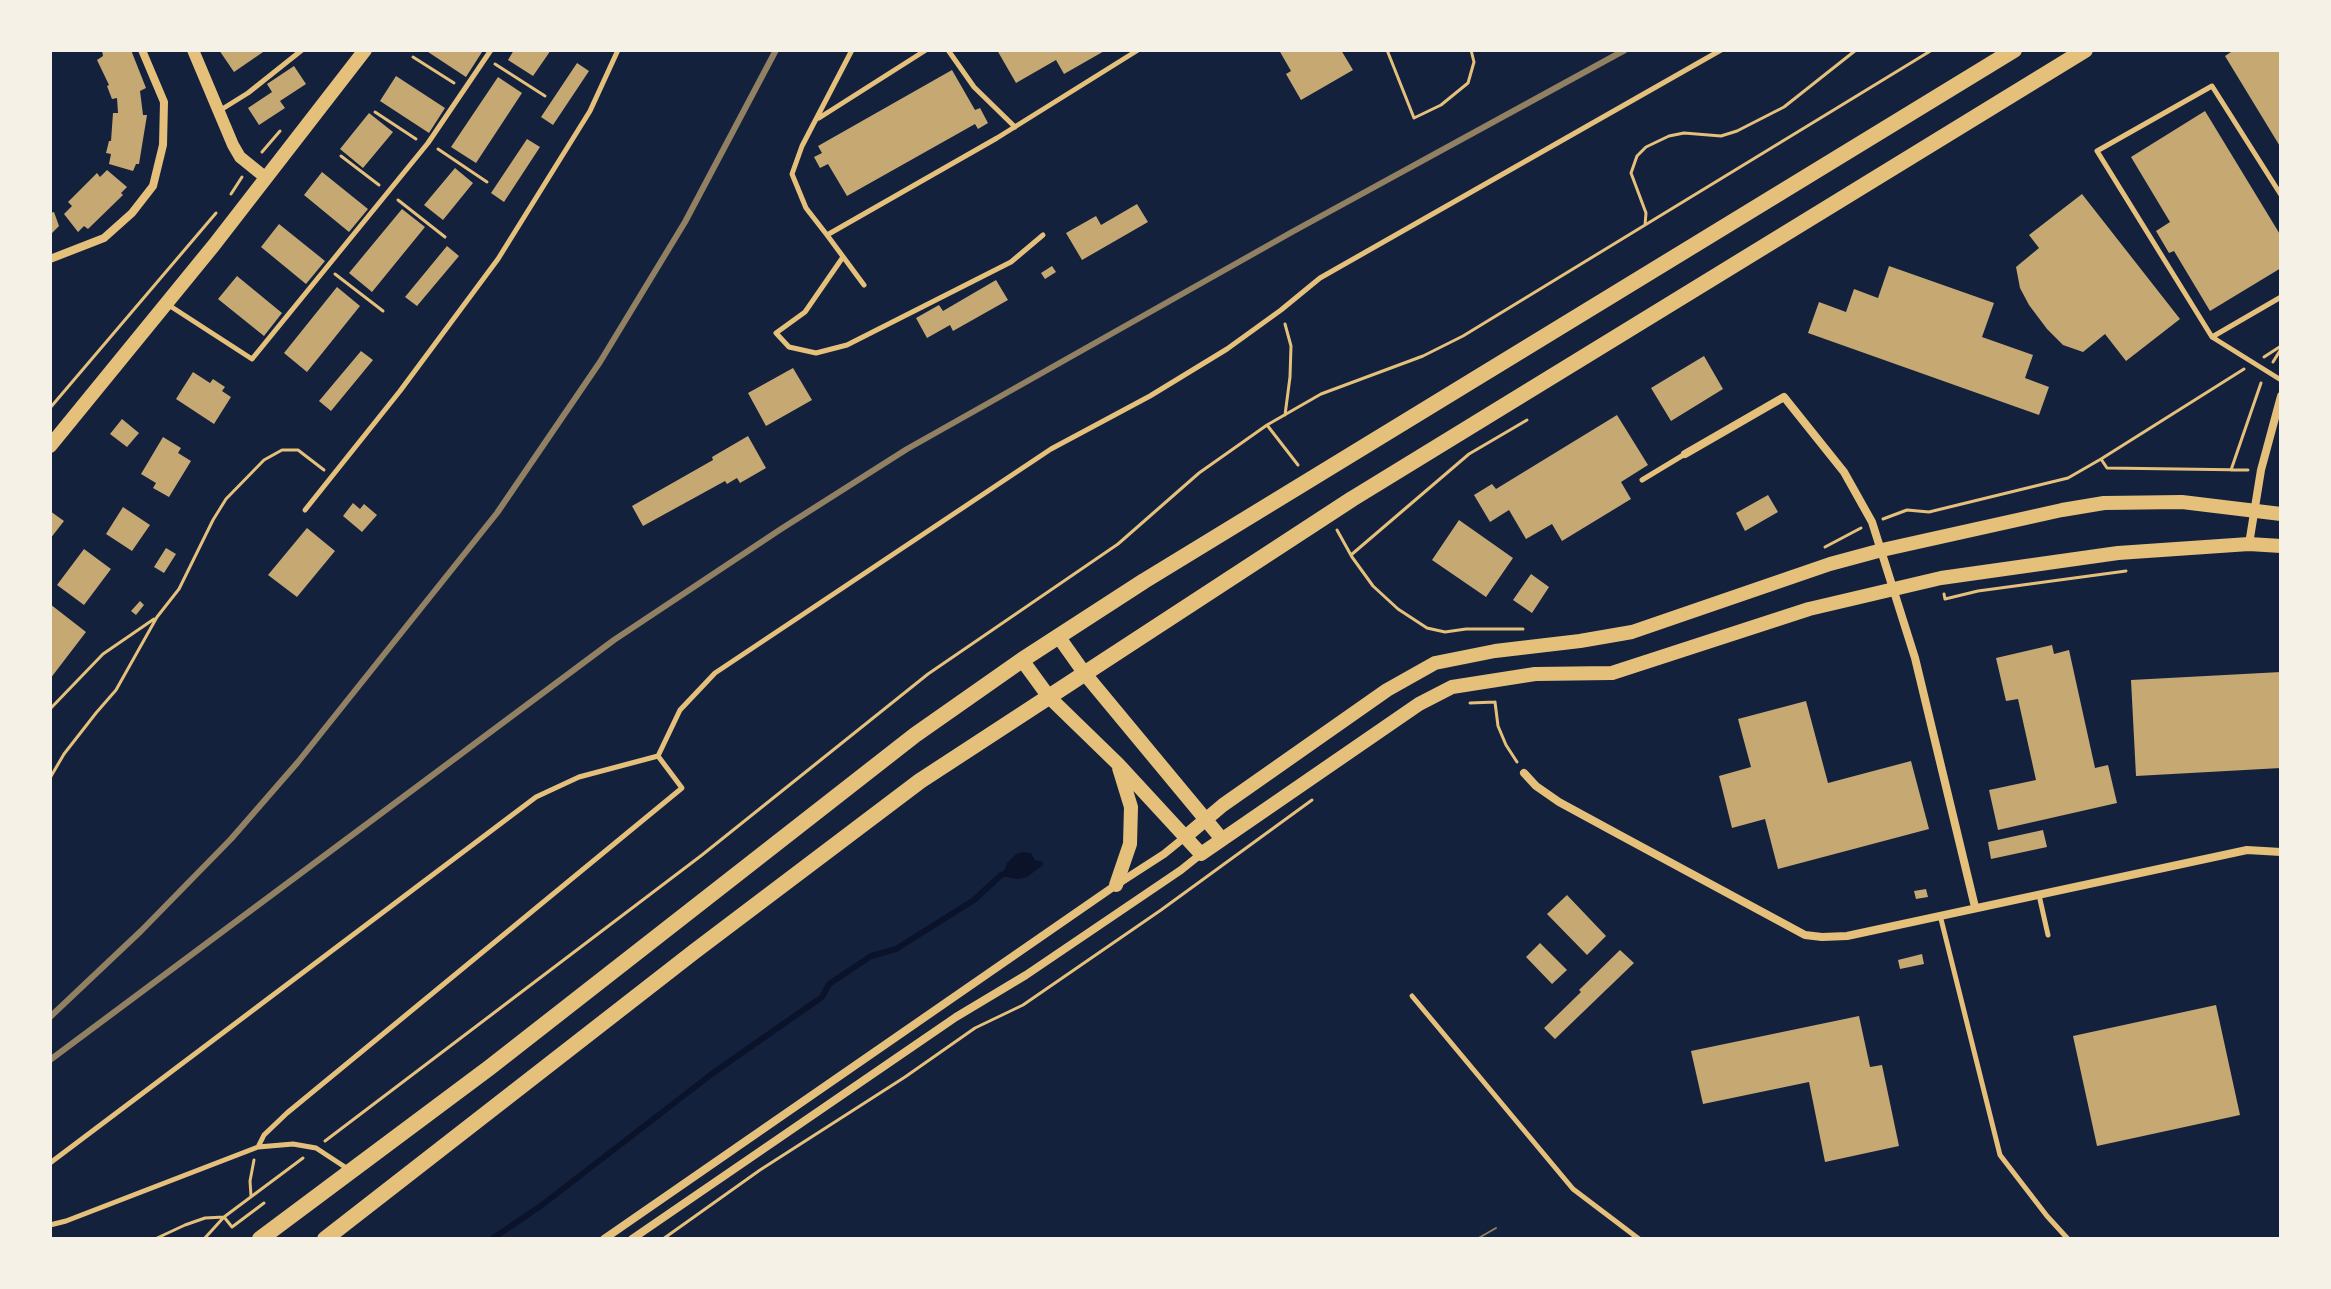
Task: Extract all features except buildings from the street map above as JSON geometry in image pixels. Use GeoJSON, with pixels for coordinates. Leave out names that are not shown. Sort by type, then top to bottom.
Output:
{"type":"FeatureCollection","features":[{"type":"Feature","properties":{"kind":"highway"},"geometry":{"type":"LineString","coordinates":[[260,1239],[489,1068],[915,735],[1022,660],[1144,581],[2014,50]]}},
{"type":"Feature","properties":{"kind":"highway"},"geometry":{"type":"LineString","coordinates":[[325,1239],[695,951],[908,791],[1352,499],[2085,50]]}},
{"type":"Feature","properties":{"kind":"main road"},"geometry":{"type":"LineString","coordinates":[[50,446],[365,50]]}},
{"type":"Feature","properties":{"kind":"main road"},"geometry":{"type":"LineString","coordinates":[[1185,837],[1252,784],[1387,690],[1435,663],[1495,651],[1632,632],[1830,564],[2062,510],[2104,503],[2182,502],[2281,514]]}},
{"type":"Feature","properties":{"kind":"main road"},"geometry":{"type":"LineString","coordinates":[[1022,660],[1049,697],[1118,764],[1201,854],[1419,704],[1452,687],[1535,674],[1612,673],[1809,609],[1941,578],[2174,547],[2281,546]]}},
{"type":"Feature","properties":{"kind":"main road"},"geometry":{"type":"LineString","coordinates":[[1058,636],[1085,674],[1221,838]]}},
{"type":"Feature","properties":{"kind":"main road"},"geometry":{"type":"LineString","coordinates":[[1116,885],[1130,844],[1131,807],[1118,764]]}},
{"type":"Feature","properties":{"kind":"street"},"geometry":{"type":"LineString","coordinates":[[50,259],[104,238],[132,213],[153,186],[163,145],[164,102],[142,50]]}},
{"type":"Feature","properties":{"kind":"street"},"geometry":{"type":"LineString","coordinates":[[193,50],[240,157],[266,178]]}},
{"type":"Feature","properties":{"kind":"street"},"geometry":{"type":"LineString","coordinates":[[2249,544],[2261,470],[2281,396]]}},
{"type":"Feature","properties":{"kind":"street"},"geometry":{"type":"LineString","coordinates":[[1685,454],[1784,397],[1844,472],[1872,522],[1915,658],[1975,907]]}},
{"type":"Feature","properties":{"kind":"street"},"geometry":{"type":"LineString","coordinates":[[1524,773],[1559,802],[1805,935],[1822,937],[1847,936],[2247,850],[2281,852]]}},
{"type":"Feature","properties":{"kind":"street"},"geometry":{"type":"LineString","coordinates":[[604,1239],[1185,837]]}},
{"type":"Feature","properties":{"kind":"street"},"geometry":{"type":"LineString","coordinates":[[632,1239],[1201,854]]}},
{"type":"Feature","properties":{"kind":"lane"},"geometry":{"type":"LineString","coordinates":[[218,111],[248,93],[302,50]]}},
{"type":"Feature","properties":{"kind":"lane"},"geometry":{"type":"LineString","coordinates":[[166,303],[252,359],[427,144],[491,50]]}},
{"type":"Feature","properties":{"kind":"lane"},"geometry":{"type":"LineString","coordinates":[[305,510],[400,391],[498,259],[590,111],[618,50]]}},
{"type":"Feature","properties":{"kind":"lane"},"geometry":{"type":"LineString","coordinates":[[852,50],[802,146],[792,174],[806,208],[864,285]]}},
{"type":"Feature","properties":{"kind":"lane"},"geometry":{"type":"LineString","coordinates":[[816,120],[926,50]]}},
{"type":"Feature","properties":{"kind":"lane"},"geometry":{"type":"LineString","coordinates":[[948,50],[974,87],[1015,127]]}},
{"type":"Feature","properties":{"kind":"lane"},"geometry":{"type":"LineString","coordinates":[[827,235],[1015,127],[1138,50]]}},
{"type":"Feature","properties":{"kind":"lane"},"geometry":{"type":"LineString","coordinates":[[50,1163],[536,797],[579,777],[658,756],[680,710],[715,673],[1051,449],[1150,396],[1227,349],[1320,278],[1721,50]]}},
{"type":"Feature","properties":{"kind":"lane"},"geometry":{"type":"LineString","coordinates":[[2281,195],[2212,86],[2097,151],[2212,337],[2281,380]]}},
{"type":"Feature","properties":{"kind":"lane"},"geometry":{"type":"LineString","coordinates":[[843,257],[805,312],[776,333],[789,347],[816,353],[847,345],[1011,262],[1043,235]]}},
{"type":"Feature","properties":{"kind":"lane"},"geometry":{"type":"LineString","coordinates":[[2212,337],[2281,297]]}},
{"type":"Feature","properties":{"kind":"lane"},"geometry":{"type":"LineString","coordinates":[[1642,480],[1685,454]]}},
{"type":"Feature","properties":{"kind":"lane"},"geometry":{"type":"LineString","coordinates":[[258,1147],[264,1135],[287,1113],[682,788],[658,756]]}},
{"type":"Feature","properties":{"kind":"lane"},"geometry":{"type":"LineString","coordinates":[[2039,895],[2048,935]]}},
{"type":"Feature","properties":{"kind":"lane"},"geometry":{"type":"LineString","coordinates":[[1939,915],[2000,1155],[2068,1239]]}},
{"type":"Feature","properties":{"kind":"lane"},"geometry":{"type":"LineString","coordinates":[[1412,996],[1573,1189],[1639,1239]]}},
{"type":"Feature","properties":{"kind":"lane"},"geometry":{"type":"LineString","coordinates":[[50,1225],[258,1147],[293,1144],[316,1148],[350,1170]]}},
{"type":"Feature","properties":{"kind":"path"},"geometry":{"type":"LineString","coordinates":[[1387,50],[1414,118],[1441,105],[1468,83],[1474,62],[1471,50]]}},
{"type":"Feature","properties":{"kind":"path"},"geometry":{"type":"LineString","coordinates":[[1645,225],[1646,213],[1631,173],[1637,156],[1646,147],[1684,133],[1721,136],[1737,131],[1784,107],[1856,50]]}},
{"type":"Feature","properties":{"kind":"path"},"geometry":{"type":"LineString","coordinates":[[204,1239],[224,1217],[702,855],[928,674],[1118,544],[1199,473],[1267,425],[1321,394],[1423,356],[1463,336],[1932,50]]}},
{"type":"Feature","properties":{"kind":"path"},"geometry":{"type":"LineString","coordinates":[[413,57],[464,90]]}},
{"type":"Feature","properties":{"kind":"path"},"geometry":{"type":"LineString","coordinates":[[486,58],[545,96]]}},
{"type":"Feature","properties":{"kind":"path"},"geometry":{"type":"LineString","coordinates":[[375,112],[487,182]]}},
{"type":"Feature","properties":{"kind":"path"},"geometry":{"type":"LineString","coordinates":[[228,198],[284,125]]}},
{"type":"Feature","properties":{"kind":"path"},"geometry":{"type":"LineString","coordinates":[[341,156],[445,237]]}},
{"type":"Feature","properties":{"kind":"path"},"geometry":{"type":"LineString","coordinates":[[50,408],[218,210]]}},
{"type":"Feature","properties":{"kind":"path"},"geometry":{"type":"LineString","coordinates":[[327,267],[383,311]]}},
{"type":"Feature","properties":{"kind":"path"},"geometry":{"type":"LineString","coordinates":[[1281,310],[1291,346],[1285,415]]}},
{"type":"Feature","properties":{"kind":"path"},"geometry":{"type":"LineString","coordinates":[[1825,547],[1872,522],[1907,510],[1929,512],[2068,478],[2281,348]]}},
{"type":"Feature","properties":{"kind":"path"},"geometry":{"type":"LineString","coordinates":[[2231,470],[2259,387],[2281,348]]}},
{"type":"Feature","properties":{"kind":"path"},"geometry":{"type":"LineString","coordinates":[[1351,555],[1469,454],[1527,420]]}},
{"type":"Feature","properties":{"kind":"path"},"geometry":{"type":"LineString","coordinates":[[1267,425],[1298,465]]}},
{"type":"Feature","properties":{"kind":"path"},"geometry":{"type":"LineString","coordinates":[[50,778],[73,743],[116,690],[157,617],[179,589],[226,499],[264,460],[282,450],[298,450],[332,476]]}},
{"type":"Feature","properties":{"kind":"path"},"geometry":{"type":"LineString","coordinates":[[2101,459],[2107,468],[2261,470]]}},
{"type":"Feature","properties":{"kind":"path"},"geometry":{"type":"LineString","coordinates":[[1335,526],[1373,586],[1398,609],[1427,628],[1445,632],[1527,629]]}},
{"type":"Feature","properties":{"kind":"path"},"geometry":{"type":"LineString","coordinates":[[1945,599],[1978,591],[2129,570]]}},
{"type":"Feature","properties":{"kind":"path"},"geometry":{"type":"LineString","coordinates":[[50,709],[103,654],[157,617]]}},
{"type":"Feature","properties":{"kind":"path"},"geometry":{"type":"LineString","coordinates":[[1470,703],[1495,702],[1498,726],[1524,773]]}},
{"type":"Feature","properties":{"kind":"path"},"geometry":{"type":"LineString","coordinates":[[663,1239],[760,1170],[975,1028],[1023,1005],[1311,801]]}},
{"type":"Feature","properties":{"kind":"path"},"geometry":{"type":"LineString","coordinates":[[251,1196],[250,1181],[258,1147]]}},
{"type":"Feature","properties":{"kind":"path"},"geometry":{"type":"LineString","coordinates":[[224,1217],[232,1227],[264,1203]]}},
{"type":"Feature","properties":{"kind":"path"},"geometry":{"type":"LineString","coordinates":[[155,1239],[205,1218],[224,1217]]}},
{"type":"Feature","properties":{"kind":"water"},"geometry":{"type":"Polygon","coordinates":[[[1023,852],[1031,853],[1043,865],[1027,877],[1006,877],[1004,871],[1007,863],[1023,852]]]}},
{"type":"Feature","properties":{"kind":"waterway"},"geometry":{"type":"LineString","coordinates":[[492,1239],[542,1205],[713,1073],[822,997],[829,984],[871,956],[896,949],[974,900],[1001,875],[1012,872]]}},
{"type":"Feature","properties":{"kind":"tram line"},"geometry":{"type":"LineString","coordinates":[[1477,1239],[1496,1228]]}},
{"type":"Feature","properties":{"kind":"railway"},"geometry":{"type":"LineString","coordinates":[[50,1017],[141,931],[231,839],[298,762],[497,513],[600,362],[685,222],[776,50]]}},
{"type":"Feature","properties":{"kind":"railway"},"geometry":{"type":"LineString","coordinates":[[50,1060],[614,640],[781,529],[907,449],[1292,232],[1625,50]]}}]}
